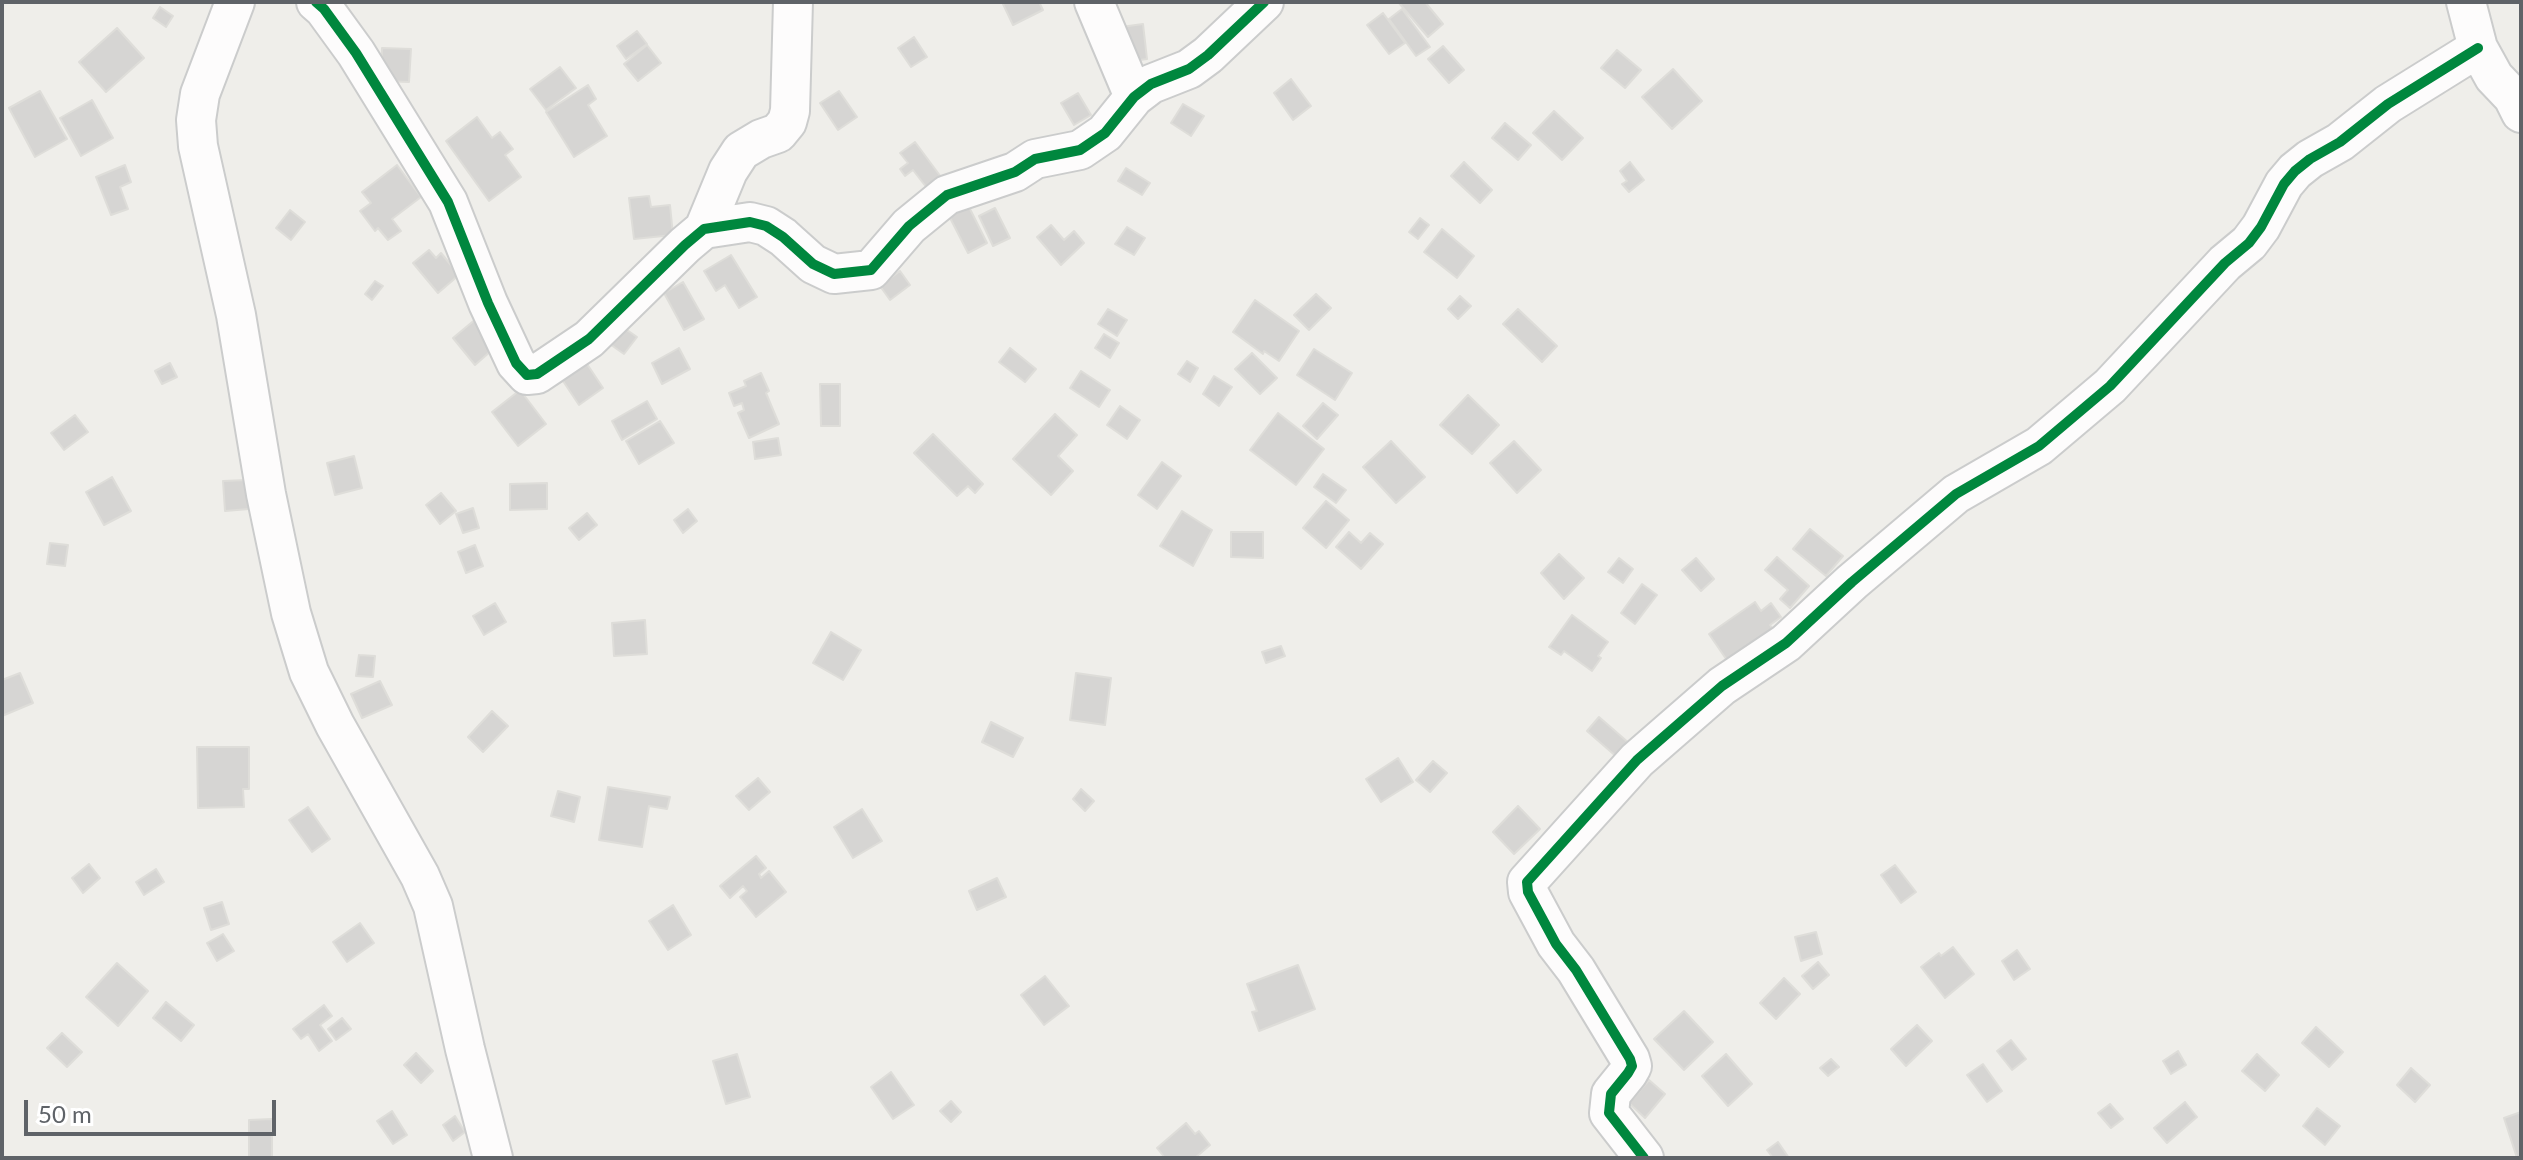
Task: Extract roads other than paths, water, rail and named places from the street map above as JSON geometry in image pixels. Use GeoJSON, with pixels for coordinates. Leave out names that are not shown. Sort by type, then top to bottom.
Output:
{"type":"FeatureCollection","features":[{"type":"Feature","properties":{"kind":"street"},"geometry":{"type":"LineString","coordinates":[[235,2],[200,94],[196,120],[198,146],[236,315],[266,494],[291,613],[309,672],[335,725],[420,876],[433,906],[493,1158]]}},
{"type":"Feature","properties":{"kind":"street"},"geometry":{"type":"LineString","coordinates":[[316,2],[356,53],[448,202],[488,303],[516,363],[527,375],[537,374],[589,339],[704,229],[728,171],[741,151],[778,133],[787,122],[790,111],[793,2]]}},
{"type":"Feature","properties":{"kind":"street"},"geometry":{"type":"LineString","coordinates":[[1094,2],[1134,97]]}},
{"type":"Feature","properties":{"kind":"street"},"geometry":{"type":"LineString","coordinates":[[704,229],[750,222],[766,226],[813,264],[834,274],[871,270],[909,226],[947,195],[1015,172],[1035,159],[1080,150],[1105,133],[1134,97],[1151,84],[1189,69],[1264,2]]}},
{"type":"Feature","properties":{"kind":"street"},"geometry":{"type":"LineString","coordinates":[[2466,2],[2478,48],[2494,77],[2513,97],[2521,113]]}},
{"type":"Feature","properties":{"kind":"street"},"geometry":{"type":"LineString","coordinates":[[1644,1158],[1609,1113],[1611,1094],[1632,1066],[1630,1059],[1576,970],[1556,944],[1528,892],[1527,882],[1637,760],[1722,686],[1786,643],[1956,494],[2039,446],[2110,386],[2225,263],[2249,243],[2295,171],[2340,142],[2388,104],[2478,48]]}}]}
